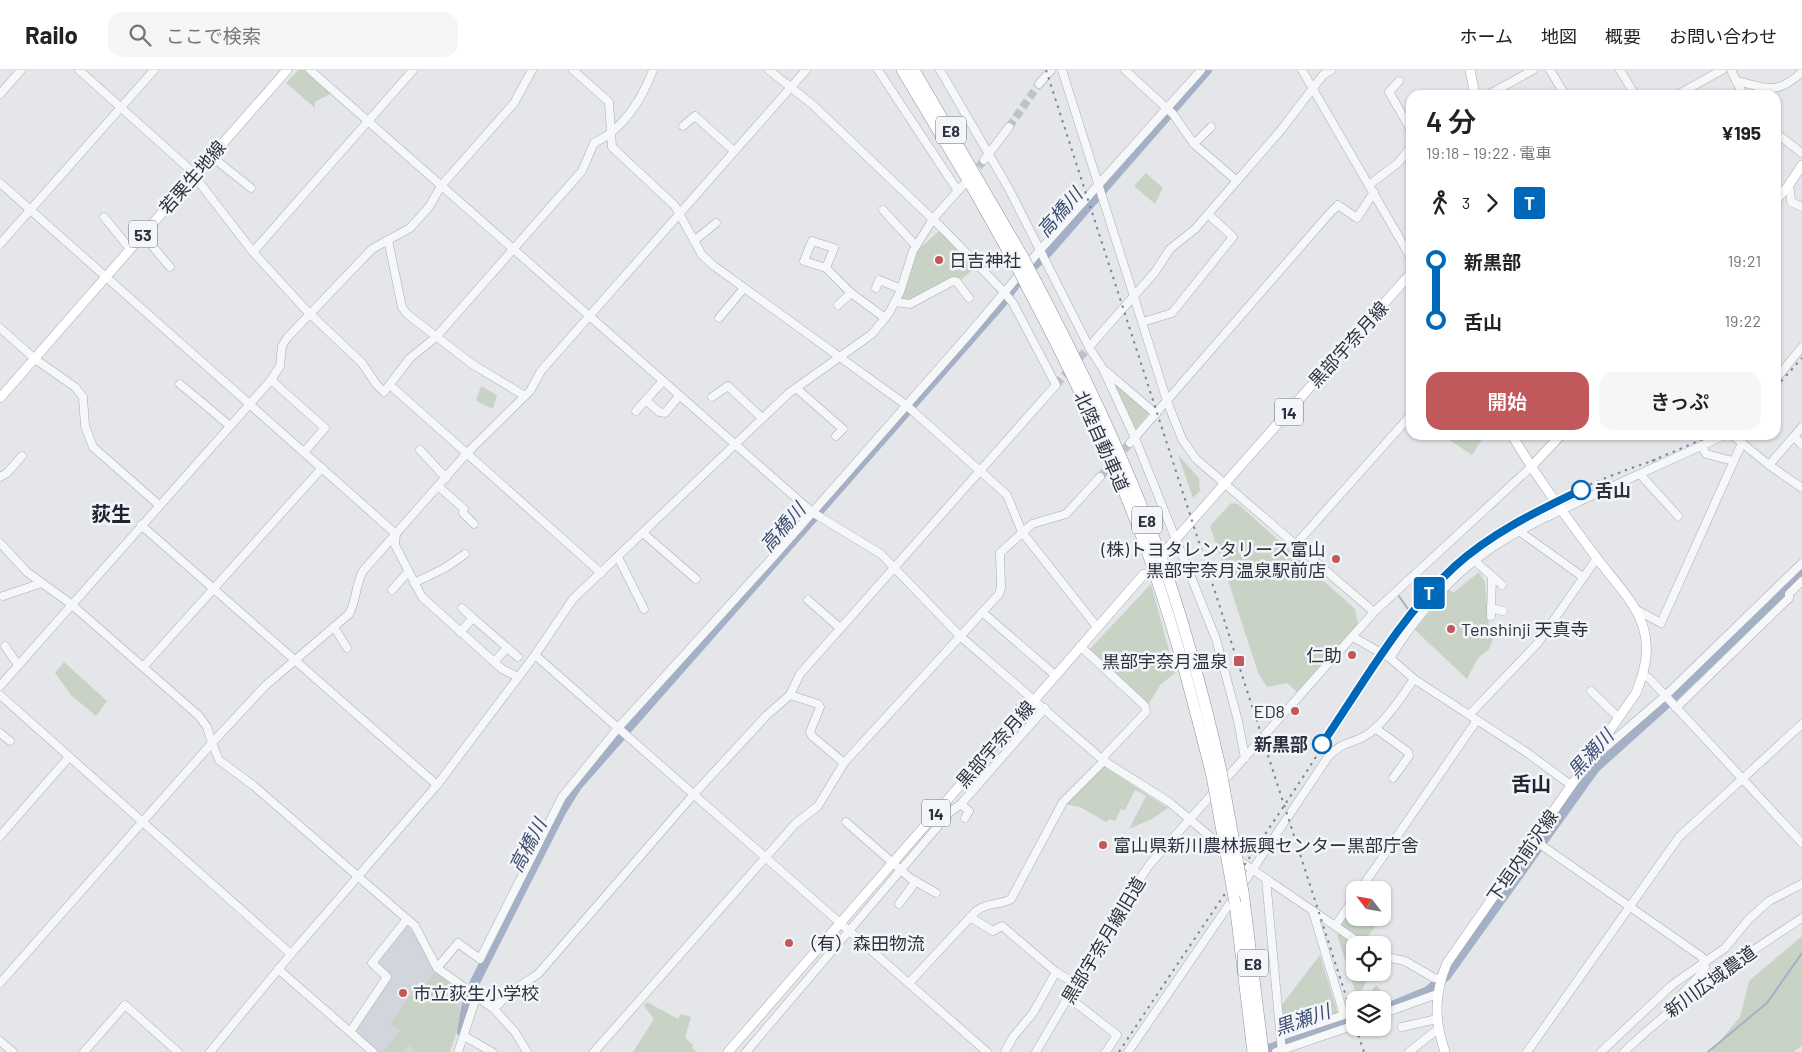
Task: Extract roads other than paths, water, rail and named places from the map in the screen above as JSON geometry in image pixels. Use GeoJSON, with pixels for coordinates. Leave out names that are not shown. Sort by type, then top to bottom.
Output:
{"type":"FeatureCollection","features":[{"type":"Feature","properties":{"kind":"highway","name":"北陸自動車道"},"geometry":{"type":"LineString","coordinates":[[900,70],[932,118],[1020,263]]}},
{"type":"Feature","properties":{"kind":"highway","name":"北陸自動車道"},"geometry":{"type":"LineString","coordinates":[[914,70],[986,191],[1092,416],[1142,537],[1216,774],[1243,892],[1256,1035],[1253,1052]]}},
{"type":"Feature","properties":{"kind":"highway"},"geometry":{"type":"LineString","coordinates":[[920,70],[972,161],[986,191]]}},
{"type":"Feature","properties":{"kind":"highway","name":"北陸自動車道"},"geometry":{"type":"LineString","coordinates":[[1216,774],[1256,1035],[1264,1052]]}},
{"type":"Feature","properties":{"kind":"main road","name":"若栗生地線"},"geometry":{"type":"LineString","coordinates":[[0,398],[287,70]]}},
{"type":"Feature","properties":{"kind":"main road"},"geometry":{"type":"LineString","coordinates":[[1470,70],[1474,90]]}},
{"type":"Feature","properties":{"kind":"main road"},"geometry":{"type":"LineString","coordinates":[[1781,195],[1802,165]]}},
{"type":"Feature","properties":{"kind":"main road","name":"黒部宇奈月線"},"geometry":{"type":"LineString","coordinates":[[1166,550],[1406,279]]}},
{"type":"Feature","properties":{"kind":"main road"},"geometry":{"type":"LineString","coordinates":[[1515,440],[1531,467],[1555,440]]}},
{"type":"Feature","properties":{"kind":"main road","name":"下垣内前沢線"},"geometry":{"type":"LineString","coordinates":[[1445,1052],[1438,1024],[1438,991],[1447,963],[1535,841],[1571,785],[1636,693],[1644,675],[1646,658],[1644,631],[1635,609],[1531,467]]}},
{"type":"Feature","properties":{"kind":"main road","name":"黒部宇奈月線"},"geometry":{"type":"LineString","coordinates":[[728,1052],[841,924],[1054,675],[1144,574]]}},
{"type":"Feature","properties":{"kind":"street"},"geometry":{"type":"LineString","coordinates":[[0,94],[21,70]]}},
{"type":"Feature","properties":{"kind":"street"},"geometry":{"type":"LineString","coordinates":[[79,70],[195,174],[199,182],[253,252],[310,314],[362,363],[376,384],[384,392],[410,358],[436,337],[582,171],[594,143],[610,136],[645,92],[654,70]]}},
{"type":"Feature","properties":{"kind":"street"},"geometry":{"type":"LineString","coordinates":[[0,244],[154,70]]}},
{"type":"Feature","properties":{"kind":"street"},"geometry":{"type":"LineString","coordinates":[[310,70],[812,512],[881,554],[960,636],[1034,698],[1104,761],[1169,802],[1188,821],[1253,870],[1350,936]]}},
{"type":"Feature","properties":{"kind":"street"},"geometry":{"type":"LineString","coordinates":[[253,252],[413,70]]}},
{"type":"Feature","properties":{"kind":"street"},"geometry":{"type":"LineString","coordinates":[[0,686],[271,380],[280,366],[282,346],[287,338],[372,250],[388,240],[401,235],[429,207],[441,186],[514,103],[532,70]]}},
{"type":"Feature","properties":{"kind":"street"},"geometry":{"type":"LineString","coordinates":[[573,70],[609,102],[612,147],[619,156],[675,206],[702,255],[714,266],[906,406],[1007,495],[1022,532],[1097,627]]}},
{"type":"Feature","properties":{"kind":"street"},"geometry":{"type":"LineString","coordinates":[[494,1009],[509,993],[538,974],[694,794],[767,715],[790,695],[800,674],[1056,385],[1013,303],[1004,293],[933,220],[814,105],[769,70]]}},
{"type":"Feature","properties":{"kind":"street"},"geometry":{"type":"LineString","coordinates":[[0,983],[212,743],[265,686],[349,614],[354,605],[358,580],[363,571],[467,453],[525,396],[541,371],[806,70]]}},
{"type":"Feature","properties":{"kind":"street"},"geometry":{"type":"LineString","coordinates":[[210,1052],[278,969],[437,784],[535,655],[572,599],[762,418],[796,388],[872,334],[885,318],[901,289],[916,246],[933,220],[960,188],[878,70]]}},
{"type":"Feature","properties":{"kind":"street"},"geometry":{"type":"LineString","coordinates":[[940,70],[990,154],[1089,347],[1103,369],[1132,440],[1176,538],[1216,639],[1238,721],[1245,758]]}},
{"type":"Feature","properties":{"kind":"street"},"geometry":{"type":"LineString","coordinates":[[1039,84],[1051,70]]}},
{"type":"Feature","properties":{"kind":"street"},"geometry":{"type":"LineString","coordinates":[[1062,70],[1100,183],[1167,401],[1182,439],[1196,459],[1374,612]]}},
{"type":"Feature","properties":{"kind":"street"},"geometry":{"type":"LineString","coordinates":[[1126,70],[1166,108],[1194,144],[1237,181]]}},
{"type":"Feature","properties":{"kind":"street"},"geometry":{"type":"LineString","coordinates":[[437,968],[458,943],[480,959],[562,797],[618,728],[906,406],[1040,250],[1200,70]]}},
{"type":"Feature","properties":{"kind":"street"},"geometry":{"type":"LineString","coordinates":[[1302,70],[1406,249]]}},
{"type":"Feature","properties":{"kind":"street"},"geometry":{"type":"LineString","coordinates":[[1089,347],[1155,272],[1170,249],[1195,229],[1281,130],[1323,75],[1331,70]]}},
{"type":"Feature","properties":{"kind":"street"},"geometry":{"type":"LineString","coordinates":[[1497,90],[1533,70]]}},
{"type":"Feature","properties":{"kind":"street"},"geometry":{"type":"LineString","coordinates":[[1550,70],[1562,90]]}},
{"type":"Feature","properties":{"kind":"street"},"geometry":{"type":"LineString","coordinates":[[1620,70],[1632,90]]}},
{"type":"Feature","properties":{"kind":"street"},"geometry":{"type":"LineString","coordinates":[[1686,90],[1722,70]]}},
{"type":"Feature","properties":{"kind":"street"},"geometry":{"type":"LineString","coordinates":[[1731,70],[1740,90]]}},
{"type":"Feature","properties":{"kind":"street"},"geometry":{"type":"LineString","coordinates":[[1736,81],[1771,88],[1783,88],[1802,72]]}},
{"type":"Feature","properties":{"kind":"street"},"geometry":{"type":"LineString","coordinates":[[1399,81],[1389,92],[1406,121]]}},
{"type":"Feature","properties":{"kind":"street"},"geometry":{"type":"LineString","coordinates":[[683,126],[695,116],[734,151]]}},
{"type":"Feature","properties":{"kind":"street"},"geometry":{"type":"LineString","coordinates":[[984,160],[1009,127]]}},
{"type":"Feature","properties":{"kind":"street"},"geometry":{"type":"LineString","coordinates":[[1194,144],[1211,127]]}},
{"type":"Feature","properties":{"kind":"street"},"geometry":{"type":"LineString","coordinates":[[1781,137],[1802,153]]}},
{"type":"Feature","properties":{"kind":"street"},"geometry":{"type":"LineString","coordinates":[[1132,440],[1338,205],[1358,218],[1371,189],[1406,154]]}},
{"type":"Feature","properties":{"kind":"street"},"geometry":{"type":"LineString","coordinates":[[211,156],[251,188]]}},
{"type":"Feature","properties":{"kind":"street"},"geometry":{"type":"LineString","coordinates":[[0,183],[396,534]]}},
{"type":"Feature","properties":{"kind":"street"},"geometry":{"type":"LineString","coordinates":[[1787,188],[1790,190],[1791,202],[1802,207]]}},
{"type":"Feature","properties":{"kind":"street"},"geometry":{"type":"LineString","coordinates":[[883,210],[916,246]]}},
{"type":"Feature","properties":{"kind":"street"},"geometry":{"type":"LineString","coordinates":[[1143,322],[1172,312],[1233,237],[1208,214]]}},
{"type":"Feature","properties":{"kind":"street"},"geometry":{"type":"LineString","coordinates":[[104,217],[130,249]]}},
{"type":"Feature","properties":{"kind":"street"},"geometry":{"type":"LineString","coordinates":[[694,241],[716,223]]}},
{"type":"Feature","properties":{"kind":"street"},"geometry":{"type":"LineString","coordinates":[[143,235],[170,267]]}},
{"type":"Feature","properties":{"kind":"street"},"geometry":{"type":"LineString","coordinates":[[388,240],[402,307],[407,314],[472,364],[525,396]]}},
{"type":"Feature","properties":{"kind":"street"},"geometry":{"type":"LineString","coordinates":[[826,268],[851,292],[885,318]]}},
{"type":"Feature","properties":{"kind":"street"},"geometry":{"type":"LineString","coordinates":[[876,288],[879,280],[901,289]]}},
{"type":"Feature","properties":{"kind":"street"},"geometry":{"type":"LineString","coordinates":[[895,302],[910,304],[953,282],[957,282],[969,298]]}},
{"type":"Feature","properties":{"kind":"street"},"geometry":{"type":"LineString","coordinates":[[719,318],[744,288]]}},
{"type":"Feature","properties":{"kind":"street"},"geometry":{"type":"LineString","coordinates":[[838,305],[851,292]]}},
{"type":"Feature","properties":{"kind":"street"},"geometry":{"type":"LineString","coordinates":[[0,328],[35,359],[75,387],[83,397],[85,426],[93,447],[159,505]]}},
{"type":"Feature","properties":{"kind":"street"},"geometry":{"type":"LineString","coordinates":[[1781,373],[1802,347]]}},
{"type":"Feature","properties":{"kind":"street"},"geometry":{"type":"LineString","coordinates":[[1103,369],[1156,414]]}},
{"type":"Feature","properties":{"kind":"street"},"geometry":{"type":"LineString","coordinates":[[271,380],[325,428],[304,452]]}},
{"type":"Feature","properties":{"kind":"street"},"geometry":{"type":"LineString","coordinates":[[636,411],[663,381]]}},
{"type":"Feature","properties":{"kind":"street"},"geometry":{"type":"LineString","coordinates":[[180,384],[230,426]]}},
{"type":"Feature","properties":{"kind":"street"},"geometry":{"type":"LineString","coordinates":[[390,385],[601,573]]}},
{"type":"Feature","properties":{"kind":"street"},"geometry":{"type":"LineString","coordinates":[[712,397],[728,386],[762,418]]}},
{"type":"Feature","properties":{"kind":"street"},"geometry":{"type":"LineString","coordinates":[[796,388],[843,429],[836,436]]}},
{"type":"Feature","properties":{"kind":"street"},"geometry":{"type":"LineString","coordinates":[[646,400],[659,412],[665,413],[679,396]]}},
{"type":"Feature","properties":{"kind":"street"},"geometry":{"type":"LineString","coordinates":[[1296,544],[1406,420]]}},
{"type":"Feature","properties":{"kind":"street"},"geometry":{"type":"LineString","coordinates":[[1769,465],[1802,427]]}},
{"type":"Feature","properties":{"kind":"street"},"geometry":{"type":"LineString","coordinates":[[1794,436],[1802,445]]}},
{"type":"Feature","properties":{"kind":"street"},"geometry":{"type":"LineString","coordinates":[[1390,658],[1428,604],[1450,582],[1475,561],[1519,531],[1715,440]]}},
{"type":"Feature","properties":{"kind":"street"},"geometry":{"type":"LineString","coordinates":[[1738,440],[1802,488]]}},
{"type":"Feature","properties":{"kind":"street"},"geometry":{"type":"LineString","coordinates":[[1635,609],[1661,623],[1742,443]]}},
{"type":"Feature","properties":{"kind":"street"},"geometry":{"type":"LineString","coordinates":[[1702,446],[1706,454],[1733,461]]}},
{"type":"Feature","properties":{"kind":"street"},"geometry":{"type":"LineString","coordinates":[[420,450],[446,478]]}},
{"type":"Feature","properties":{"kind":"street"},"geometry":{"type":"LineString","coordinates":[[0,477],[7,473],[22,456]]}},
{"type":"Feature","properties":{"kind":"street","name":"黒部宇奈月線旧道"},"geometry":{"type":"LineString","coordinates":[[1036,1052],[1137,882],[1188,821],[1374,612],[1531,467]]}},
{"type":"Feature","properties":{"kind":"street"},"geometry":{"type":"LineString","coordinates":[[144,666],[322,468]]}},
{"type":"Feature","properties":{"kind":"street"},"geometry":{"type":"LineString","coordinates":[[1640,474],[1678,516]]}},
{"type":"Feature","properties":{"kind":"street"},"geometry":{"type":"LineString","coordinates":[[594,1052],[795,824],[818,806],[844,764],[999,594],[1001,588],[1000,553],[1032,524],[1066,514],[1100,477]]}},
{"type":"Feature","properties":{"kind":"street"},"geometry":{"type":"LineString","coordinates":[[438,486],[464,508],[463,513],[474,524]]}},
{"type":"Feature","properties":{"kind":"street"},"geometry":{"type":"LineString","coordinates":[[141,525],[437,784]]}},
{"type":"Feature","properties":{"kind":"street"},"geometry":{"type":"LineString","coordinates":[[1519,531],[1583,577]]}},
{"type":"Feature","properties":{"kind":"street"},"geometry":{"type":"LineString","coordinates":[[396,534],[395,544],[422,597],[494,662],[518,678]]}},
{"type":"Feature","properties":{"kind":"street"},"geometry":{"type":"LineString","coordinates":[[642,534],[696,579]]}},
{"type":"Feature","properties":{"kind":"street"},"geometry":{"type":"LineString","coordinates":[[0,543],[27,572],[71,604],[199,716],[207,727],[219,760],[254,786],[407,919],[421,935],[437,968],[494,1009],[515,1032],[527,1052]]}},
{"type":"Feature","properties":{"kind":"street"},"geometry":{"type":"LineString","coordinates":[[414,583],[444,568],[465,554]]}},
{"type":"Feature","properties":{"kind":"street"},"geometry":{"type":"LineString","coordinates":[[618,556],[644,609]]}},
{"type":"Feature","properties":{"kind":"street"},"geometry":{"type":"LineString","coordinates":[[1469,715],[1536,644],[1597,558]]}},
{"type":"Feature","properties":{"kind":"street"},"geometry":{"type":"LineString","coordinates":[[1475,561],[1502,584]]}},
{"type":"Feature","properties":{"kind":"street"},"geometry":{"type":"LineString","coordinates":[[1596,750],[1606,747],[1665,696],[1802,563]]}},
{"type":"Feature","properties":{"kind":"street"},"geometry":{"type":"LineString","coordinates":[[392,590],[408,572]]}},
{"type":"Feature","properties":{"kind":"street"},"geometry":{"type":"LineString","coordinates":[[1492,576],[1491,612],[1504,611]]}},
{"type":"Feature","properties":{"kind":"street"},"geometry":{"type":"LineString","coordinates":[[1675,706],[1789,598],[1789,594],[1802,581]]}},
{"type":"Feature","properties":{"kind":"street"},"geometry":{"type":"LineString","coordinates":[[2,596],[42,583]]}},
{"type":"Feature","properties":{"kind":"street"},"geometry":{"type":"LineString","coordinates":[[808,600],[840,628]]}},
{"type":"Feature","properties":{"kind":"street"},"geometry":{"type":"LineString","coordinates":[[462,608],[518,657]]}},
{"type":"Feature","properties":{"kind":"street"},"geometry":{"type":"LineString","coordinates":[[982,612],[1054,675]]}},
{"type":"Feature","properties":{"kind":"street"},"geometry":{"type":"LineString","coordinates":[[460,632],[473,618]]}},
{"type":"Feature","properties":{"kind":"street"},"geometry":{"type":"LineString","coordinates":[[334,627],[347,648]]}},
{"type":"Feature","properties":{"kind":"street"},"geometry":{"type":"LineString","coordinates":[[1353,637],[1390,658],[1414,679],[1526,752],[1571,785]]}},
{"type":"Feature","properties":{"kind":"street"},"geometry":{"type":"LineString","coordinates":[[5,646],[18,665]]}},
{"type":"Feature","properties":{"kind":"street"},"geometry":{"type":"LineString","coordinates":[[909,984],[970,917],[986,904],[1006,902],[1012,899],[1063,802],[1104,761],[1105,755],[1146,712],[1145,706],[1080,646]]}},
{"type":"Feature","properties":{"kind":"street"},"geometry":{"type":"LineString","coordinates":[[494,662],[508,648]]}},
{"type":"Feature","properties":{"kind":"street"},"geometry":{"type":"LineString","coordinates":[[535,655],[987,1052]]}},
{"type":"Feature","properties":{"kind":"street"},"geometry":{"type":"LineString","coordinates":[[1644,675],[1802,843]]}},
{"type":"Feature","properties":{"kind":"street"},"geometry":{"type":"LineString","coordinates":[[1128,1052],[1328,757],[1339,746],[1366,736],[1375,728],[1414,679]]}},
{"type":"Feature","properties":{"kind":"street"},"geometry":{"type":"LineString","coordinates":[[1591,691],[1619,718]]}},
{"type":"Feature","properties":{"kind":"street"},"geometry":{"type":"LineString","coordinates":[[790,695],[818,704],[820,707],[810,732],[812,736],[844,764]]}},
{"type":"Feature","properties":{"kind":"street"},"geometry":{"type":"LineString","coordinates":[[0,696],[144,821],[291,954]]}},
{"type":"Feature","properties":{"kind":"street"},"geometry":{"type":"LineString","coordinates":[[746,1052],[902,871],[950,812],[961,804],[1045,708]]}},
{"type":"Feature","properties":{"kind":"street"},"geometry":{"type":"LineString","coordinates":[[1366,881],[1476,720]]}},
{"type":"Feature","properties":{"kind":"street"},"geometry":{"type":"LineString","coordinates":[[1527,1052],[1679,838],[1802,724]]}},
{"type":"Feature","properties":{"kind":"street"},"geometry":{"type":"LineString","coordinates":[[1375,728],[1408,752],[1409,756],[1393,778]]}},
{"type":"Feature","properties":{"kind":"street"},"geometry":{"type":"LineString","coordinates":[[0,734],[10,741]]}},
{"type":"Feature","properties":{"kind":"street"},"geometry":{"type":"LineString","coordinates":[[0,836],[69,757]]}},
{"type":"Feature","properties":{"kind":"street"},"geometry":{"type":"LineString","coordinates":[[961,804],[969,812],[965,818]]}},
{"type":"Feature","properties":{"kind":"street"},"geometry":{"type":"LineString","coordinates":[[846,822],[902,871],[936,893]]}},
{"type":"Feature","properties":{"kind":"street"},"geometry":{"type":"LineString","coordinates":[[1535,841],[1702,958],[1705,967],[1702,973],[1680,996],[1681,1002]]}},
{"type":"Feature","properties":{"kind":"street"},"geometry":{"type":"LineString","coordinates":[[1266,879],[1281,1051],[1346,1027]]}},
{"type":"Feature","properties":{"kind":"street"},"geometry":{"type":"LineString","coordinates":[[899,904],[916,881]]}},
{"type":"Feature","properties":{"kind":"street"},"geometry":{"type":"LineString","coordinates":[[1601,1052],[1645,1009],[1704,962],[1725,948],[1750,919],[1769,902],[1802,884]]}},
{"type":"Feature","properties":{"kind":"street"},"geometry":{"type":"LineString","coordinates":[[1335,926],[1346,910]]}},
{"type":"Feature","properties":{"kind":"street"},"geometry":{"type":"LineString","coordinates":[[1281,1038],[1344,1015],[1313,912]]}},
{"type":"Feature","properties":{"kind":"street"},"geometry":{"type":"LineString","coordinates":[[970,917],[993,930],[1002,926],[1056,972],[1076,984]]}},
{"type":"Feature","properties":{"kind":"street","name":"新川広域農道"},"geometry":{"type":"LineString","coordinates":[[1624,1052],[1657,1020],[1802,918]]}},
{"type":"Feature","properties":{"kind":"street"},"geometry":{"type":"LineString","coordinates":[[350,1032],[388,977],[372,963],[407,919]]}},
{"type":"Feature","properties":{"kind":"street"},"geometry":{"type":"LineString","coordinates":[[1391,958],[1405,961],[1434,978],[1441,979]]}},
{"type":"Feature","properties":{"kind":"street"},"geometry":{"type":"LineString","coordinates":[[278,969],[373,1052]]}},
{"type":"Feature","properties":{"kind":"street"},"geometry":{"type":"LineString","coordinates":[[1005,1052],[1013,1037],[1033,1013],[1056,972]]}},
{"type":"Feature","properties":{"kind":"street"},"geometry":{"type":"LineString","coordinates":[[1391,1010],[1438,991]]}},
{"type":"Feature","properties":{"kind":"street"},"geometry":{"type":"LineString","coordinates":[[458,1052],[473,1001],[477,995]]}},
{"type":"Feature","properties":{"kind":"street"},"geometry":{"type":"LineString","coordinates":[[1068,997],[1118,1035],[1106,1052]]}},
{"type":"Feature","properties":{"kind":"street"},"geometry":{"type":"LineString","coordinates":[[84,1052],[125,1005],[178,1052]]}},
{"type":"Feature","properties":{"kind":"street"},"geometry":{"type":"LineString","coordinates":[[1402,1027],[1438,1024]]}},
{"type":"Feature","properties":{"kind":"street"},"geometry":{"type":"LineString","coordinates":[[1409,1052],[1438,1024]]}},
{"type":"Feature","properties":{"kind":"street"},"geometry":{"type":"LineString","coordinates":[[464,1036],[492,1052]]}},
{"type":"Feature","properties":{"kind":"street"},"geometry":{"type":"LineString","coordinates":[[0,1041],[12,1052]]}},
{"type":"Feature","properties":{"kind":"street"},"geometry":{"type":"LineString","coordinates":[[359,1052],[365,1045]]}},
{"type":"Feature","properties":{"kind":"waterway","name":"高橋川"},"geometry":{"type":"LineString","coordinates":[[462,1032],[467,1004],[475,982],[561,812],[577,786],[1001,304],[1020,278],[1048,252],[1207,70]]}},
{"type":"Feature","properties":{"kind":"waterway","name":"黒瀬川"},"geometry":{"type":"LineString","coordinates":[[1391,1006],[1428,991],[1446,976],[1595,768],[1665,705],[1802,573]]}},
{"type":"Feature","properties":{"kind":"waterway"},"geometry":{"type":"LineString","coordinates":[[1399,596],[1410,612]]}},
{"type":"Feature","properties":{"kind":"waterway"},"geometry":{"type":"LineString","coordinates":[[1708,1052],[1767,1003],[1802,953]]}},
{"type":"Feature","properties":{"kind":"waterway","name":"黒瀬川"},"geometry":{"type":"LineString","coordinates":[[1260,1052],[1346,1022]]}},
{"type":"Feature","properties":{"kind":"tunnel"},"geometry":{"type":"LineString","coordinates":[[1009,127],[1039,84]]}},
{"type":"Feature","properties":{"kind":"tunnel"},"geometry":{"type":"LineString","coordinates":[[971,176],[984,160]]}},
{"type":"Feature","properties":{"kind":"tunnel"},"geometry":{"type":"LineString","coordinates":[[1056,385],[1089,347]]}},
{"type":"Feature","properties":{"kind":"tunnel"},"geometry":{"type":"LineString","coordinates":[[1100,477],[1130,443]]}},
{"type":"Feature","properties":{"kind":"railway"},"geometry":{"type":"LineString","coordinates":[[1046,70],[1346,996]]}},
{"type":"Feature","properties":{"kind":"railway"},"geometry":{"type":"LineString","coordinates":[[1781,381],[1802,358]]}},
{"type":"Feature","properties":{"kind":"railway"},"geometry":{"type":"LineString","coordinates":[[1652,461],[1700,440]]}},
{"type":"Feature","properties":{"kind":"railway"},"geometry":{"type":"LineString","coordinates":[[1119,1052],[1305,774],[1374,665],[1412,612],[1433,588],[1455,566],[1476,549],[1525,517],[1605,478],[1658,459]]}},
{"type":"Feature","properties":{"kind":"railway"},"geometry":{"type":"LineString","coordinates":[[1359,1036],[1364,1052]]}},
{"type":"Feature","properties":{"kind":"train","name":"T"},"geometry":{"type":"LineString","coordinates":[[1322,744],[1405,621],[1428,593],[1455,566],[1518,522],[1556,501],[1581,490]]}},
{"type":"Feature","properties":{"kind":"place","name":"日吉神社"},"geometry":{"type":"Point","coordinates":[939,260]}},
{"type":"Feature","properties":{"kind":"place","name":"舌山"},"geometry":{"type":"Point","coordinates":[1581,490]}},
{"type":"Feature","properties":{"kind":"place","name":"(株)トヨタレンタリース富山 黒部宇奈月温泉駅前店"},"geometry":{"type":"Point","coordinates":[1336,559]}},
{"type":"Feature","properties":{"kind":"place","name":"Tenshinji 天真寺"},"geometry":{"type":"Point","coordinates":[1451,629]}},
{"type":"Feature","properties":{"kind":"place","name":"仁助"},"geometry":{"type":"Point","coordinates":[1352,655]}},
{"type":"Feature","properties":{"kind":"place","name":"黒部宇奈月温泉"},"geometry":{"type":"Point","coordinates":[1239,661]}},
{"type":"Feature","properties":{"kind":"place","name":"ED8"},"geometry":{"type":"Point","coordinates":[1295,711]}},
{"type":"Feature","properties":{"kind":"place","name":"新黒部"},"geometry":{"type":"Point","coordinates":[1322,744]}},
{"type":"Feature","properties":{"kind":"place","name":"富山県新川農林振興センター黒部庁舎"},"geometry":{"type":"Point","coordinates":[1103,845]}},
{"type":"Feature","properties":{"kind":"place","name":"（有）森田物流"},"geometry":{"type":"Point","coordinates":[789,943]}},
{"type":"Feature","properties":{"kind":"place","name":"市立荻生小学校"},"geometry":{"type":"Point","coordinates":[403,993]}},
{"type":"Feature","properties":{"kind":"district","name":"荻生"},"geometry":{"type":"Point","coordinates":[111,513]}},
{"type":"Feature","properties":{"kind":"district","name":"舌山"},"geometry":{"type":"Point","coordinates":[1531,783]}}]}
